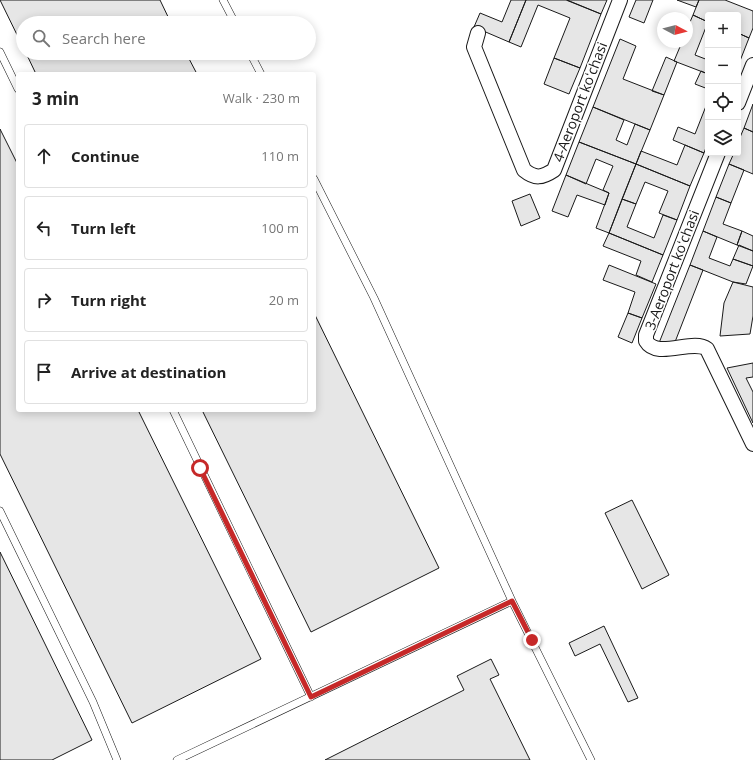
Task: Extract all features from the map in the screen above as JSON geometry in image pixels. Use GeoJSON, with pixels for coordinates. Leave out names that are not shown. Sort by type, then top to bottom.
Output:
{"type":"FeatureCollection","features":[{"type":"Feature","properties":{"kind":"street","name":"4-Aeroport koʻchasi"},"geometry":{"type":"LineString","coordinates":[[478,33],[474,47],[524,170],[531,176],[539,177],[554,170],[620,0]]}},
{"type":"Feature","properties":{"kind":"street"},"geometry":{"type":"LineString","coordinates":[[741,95],[753,65]]}},
{"type":"Feature","properties":{"kind":"street","name":"3-Aeroport koʻchasi"},"geometry":{"type":"LineString","coordinates":[[717,156],[649,327],[646,341],[648,345],[660,349],[700,346],[707,349],[753,444]]}},
{"type":"Feature","properties":{"kind":"lane"},"geometry":{"type":"LineString","coordinates":[[223,0],[231,16]]}},
{"type":"Feature","properties":{"kind":"lane"},"geometry":{"type":"LineString","coordinates":[[0,52],[16,85]]}},
{"type":"Feature","properties":{"kind":"lane"},"geometry":{"type":"LineString","coordinates":[[254,60],[260,72]]}},
{"type":"Feature","properties":{"kind":"lane"},"geometry":{"type":"LineString","coordinates":[[316,182],[374,298],[512,601],[591,760]]}},
{"type":"Feature","properties":{"kind":"lane"},"geometry":{"type":"LineString","coordinates":[[174,412],[311,697]]}},
{"type":"Feature","properties":{"kind":"lane"},"geometry":{"type":"LineString","coordinates":[[0,511],[93,702],[117,760]]}},
{"type":"Feature","properties":{"kind":"lane"},"geometry":{"type":"LineString","coordinates":[[177,760],[512,601]]}},
{"type":"Feature","properties":{"kind":"building"},"geometry":{"type":"Polygon","coordinates":[[[0,0],[160,0],[168,16],[16,16],[16,33],[0,0]]]}},
{"type":"Feature","properties":{"kind":"building"},"geometry":{"type":"Polygon","coordinates":[[[511,0],[526,0],[509,42],[474,27],[480,13],[502,22],[511,0]]]}},
{"type":"Feature","properties":{"kind":"building"},"geometry":{"type":"Polygon","coordinates":[[[526,0],[566,0],[601,14],[580,68],[554,58],[570,18],[538,5],[521,47],[509,42],[526,0]]]}},
{"type":"Feature","properties":{"kind":"building"},"geometry":{"type":"Polygon","coordinates":[[[567,0],[607,0],[601,14],[567,0]]]}},
{"type":"Feature","properties":{"kind":"building"},"geometry":{"type":"Polygon","coordinates":[[[636,0],[653,0],[644,23],[629,17],[636,0]]]}},
{"type":"Feature","properties":{"kind":"building"},"geometry":{"type":"Polygon","coordinates":[[[677,0],[699,0],[696,7],[677,0]]]}},
{"type":"Feature","properties":{"kind":"building"},"geometry":{"type":"Polygon","coordinates":[[[699,0],[725,0],[753,11],[753,28],[749,38],[741,34],[741,12],[705,12],[705,21],[693,15],[699,0]]]}},
{"type":"Feature","properties":{"kind":"building"},"geometry":{"type":"Polygon","coordinates":[[[693,15],[705,21],[705,30],[695,55],[705,59],[705,73],[674,61],[679,48],[693,48],[693,15]]]}},
{"type":"Feature","properties":{"kind":"building"},"geometry":{"type":"Polygon","coordinates":[[[741,34],[749,38],[741,58],[741,34]]]}},
{"type":"Feature","properties":{"kind":"building"},"geometry":{"type":"Polygon","coordinates":[[[620,39],[636,46],[623,79],[664,95],[650,130],[593,107],[620,39]]]}},
{"type":"Feature","properties":{"kind":"building"},"geometry":{"type":"Polygon","coordinates":[[[666,57],[677,62],[664,95],[652,91],[666,57]]]}},
{"type":"Feature","properties":{"kind":"building"},"geometry":{"type":"Polygon","coordinates":[[[554,58],[580,68],[569,94],[544,84],[554,58]]]}},
{"type":"Feature","properties":{"kind":"building"},"geometry":{"type":"Polygon","coordinates":[[[29,60],[190,60],[196,72],[35,72],[29,60]]]}},
{"type":"Feature","properties":{"kind":"building"},"geometry":{"type":"Polygon","coordinates":[[[701,71],[705,73],[705,88],[695,84],[701,71]]]}},
{"type":"Feature","properties":{"kind":"building"},"geometry":{"type":"Polygon","coordinates":[[[753,104],[753,132],[744,128],[753,104]]]}},
{"type":"Feature","properties":{"kind":"building"},"geometry":{"type":"Polygon","coordinates":[[[593,107],[624,120],[616,140],[627,145],[635,124],[650,130],[636,164],[579,142],[593,107]]]}},
{"type":"Feature","properties":{"kind":"building"},"geometry":{"type":"Polygon","coordinates":[[[705,109],[704,153],[673,140],[678,127],[695,134],[705,109]]]}},
{"type":"Feature","properties":{"kind":"building"},"geometry":{"type":"Polygon","coordinates":[[[744,128],[753,132],[753,174],[729,164],[733,156],[741,156],[741,135],[744,128]]]}},
{"type":"Feature","properties":{"kind":"building"},"geometry":{"type":"Polygon","coordinates":[[[0,129],[16,161],[16,412],[139,412],[261,659],[132,723],[0,454],[0,129]]]}},
{"type":"Feature","properties":{"kind":"building"},"geometry":{"type":"Polygon","coordinates":[[[579,142],[636,164],[609,233],[596,228],[609,193],[603,190],[613,166],[596,159],[586,184],[566,175],[579,142]]]}},
{"type":"Feature","properties":{"kind":"building"},"geometry":{"type":"Polygon","coordinates":[[[685,145],[704,153],[690,186],[636,164],[641,151],[677,165],[685,145]]]}},
{"type":"Feature","properties":{"kind":"building"},"geometry":{"type":"Polygon","coordinates":[[[636,164],[690,186],[677,220],[659,213],[668,191],[645,182],[636,204],[622,199],[636,164]]]}},
{"type":"Feature","properties":{"kind":"building"},"geometry":{"type":"Polygon","coordinates":[[[729,164],[744,170],[731,203],[716,197],[729,164]]]}},
{"type":"Feature","properties":{"kind":"building"},"geometry":{"type":"Polygon","coordinates":[[[566,175],[609,193],[605,205],[577,195],[568,217],[552,211],[566,175]]]}},
{"type":"Feature","properties":{"kind":"building"},"geometry":{"type":"Polygon","coordinates":[[[530,194],[540,218],[521,226],[512,201],[530,194]]]}},
{"type":"Feature","properties":{"kind":"building"},"geometry":{"type":"Polygon","coordinates":[[[716,197],[731,203],[723,224],[742,231],[737,245],[703,231],[716,197]]]}},
{"type":"Feature","properties":{"kind":"building"},"geometry":{"type":"Polygon","coordinates":[[[622,199],[636,204],[627,227],[654,238],[663,215],[677,220],[663,255],[609,233],[622,199]]]}},
{"type":"Feature","properties":{"kind":"building"},"geometry":{"type":"Polygon","coordinates":[[[703,231],[717,237],[709,258],[730,266],[733,259],[753,266],[746,284],[733,282],[690,265],[703,231]]]}},
{"type":"Feature","properties":{"kind":"building"},"geometry":{"type":"Polygon","coordinates":[[[742,231],[753,236],[753,251],[737,245],[742,231]]]}},
{"type":"Feature","properties":{"kind":"building"},"geometry":{"type":"Polygon","coordinates":[[[609,233],[663,255],[652,282],[636,275],[641,261],[603,246],[609,233]]]}},
{"type":"Feature","properties":{"kind":"building"},"geometry":{"type":"Polygon","coordinates":[[[739,245],[753,251],[753,266],[733,259],[739,245]]]}},
{"type":"Feature","properties":{"kind":"building"},"geometry":{"type":"Polygon","coordinates":[[[609,265],[656,284],[642,318],[628,313],[635,292],[603,280],[609,265]]]}},
{"type":"Feature","properties":{"kind":"building"},"geometry":{"type":"Polygon","coordinates":[[[690,265],[703,270],[675,342],[659,343],[690,265]]]}},
{"type":"Feature","properties":{"kind":"building"},"geometry":{"type":"Polygon","coordinates":[[[733,282],[753,287],[753,316],[750,334],[720,336],[724,303],[733,282]]]}},
{"type":"Feature","properties":{"kind":"building"},"geometry":{"type":"Polygon","coordinates":[[[628,313],[642,318],[632,343],[618,337],[628,313]]]}},
{"type":"Feature","properties":{"kind":"building"},"geometry":{"type":"Polygon","coordinates":[[[316,317],[439,568],[311,632],[203,412],[316,412],[316,317]]]}},
{"type":"Feature","properties":{"kind":"building"},"geometry":{"type":"Polygon","coordinates":[[[753,363],[753,377],[746,378],[753,392],[753,423],[727,368],[753,363]]]}},
{"type":"Feature","properties":{"kind":"building"},"geometry":{"type":"Polygon","coordinates":[[[632,500],[669,575],[642,589],[605,513],[632,500]]]}},
{"type":"Feature","properties":{"kind":"building"},"geometry":{"type":"Polygon","coordinates":[[[0,552],[92,740],[52,760],[0,760],[0,552]]]}},
{"type":"Feature","properties":{"kind":"building"},"geometry":{"type":"Polygon","coordinates":[[[604,626],[638,698],[628,702],[600,644],[575,656],[569,643],[604,626]]]}},
{"type":"Feature","properties":{"kind":"building"},"geometry":{"type":"Polygon","coordinates":[[[491,659],[499,675],[490,679],[530,760],[325,760],[464,690],[457,676],[491,659]]]}},
{"type":"Feature","properties":{"kind":"route"},"geometry":{"type":"LineString","coordinates":[[200,468],[311,697],[488,615],[512,601],[532,640]]}}]}
